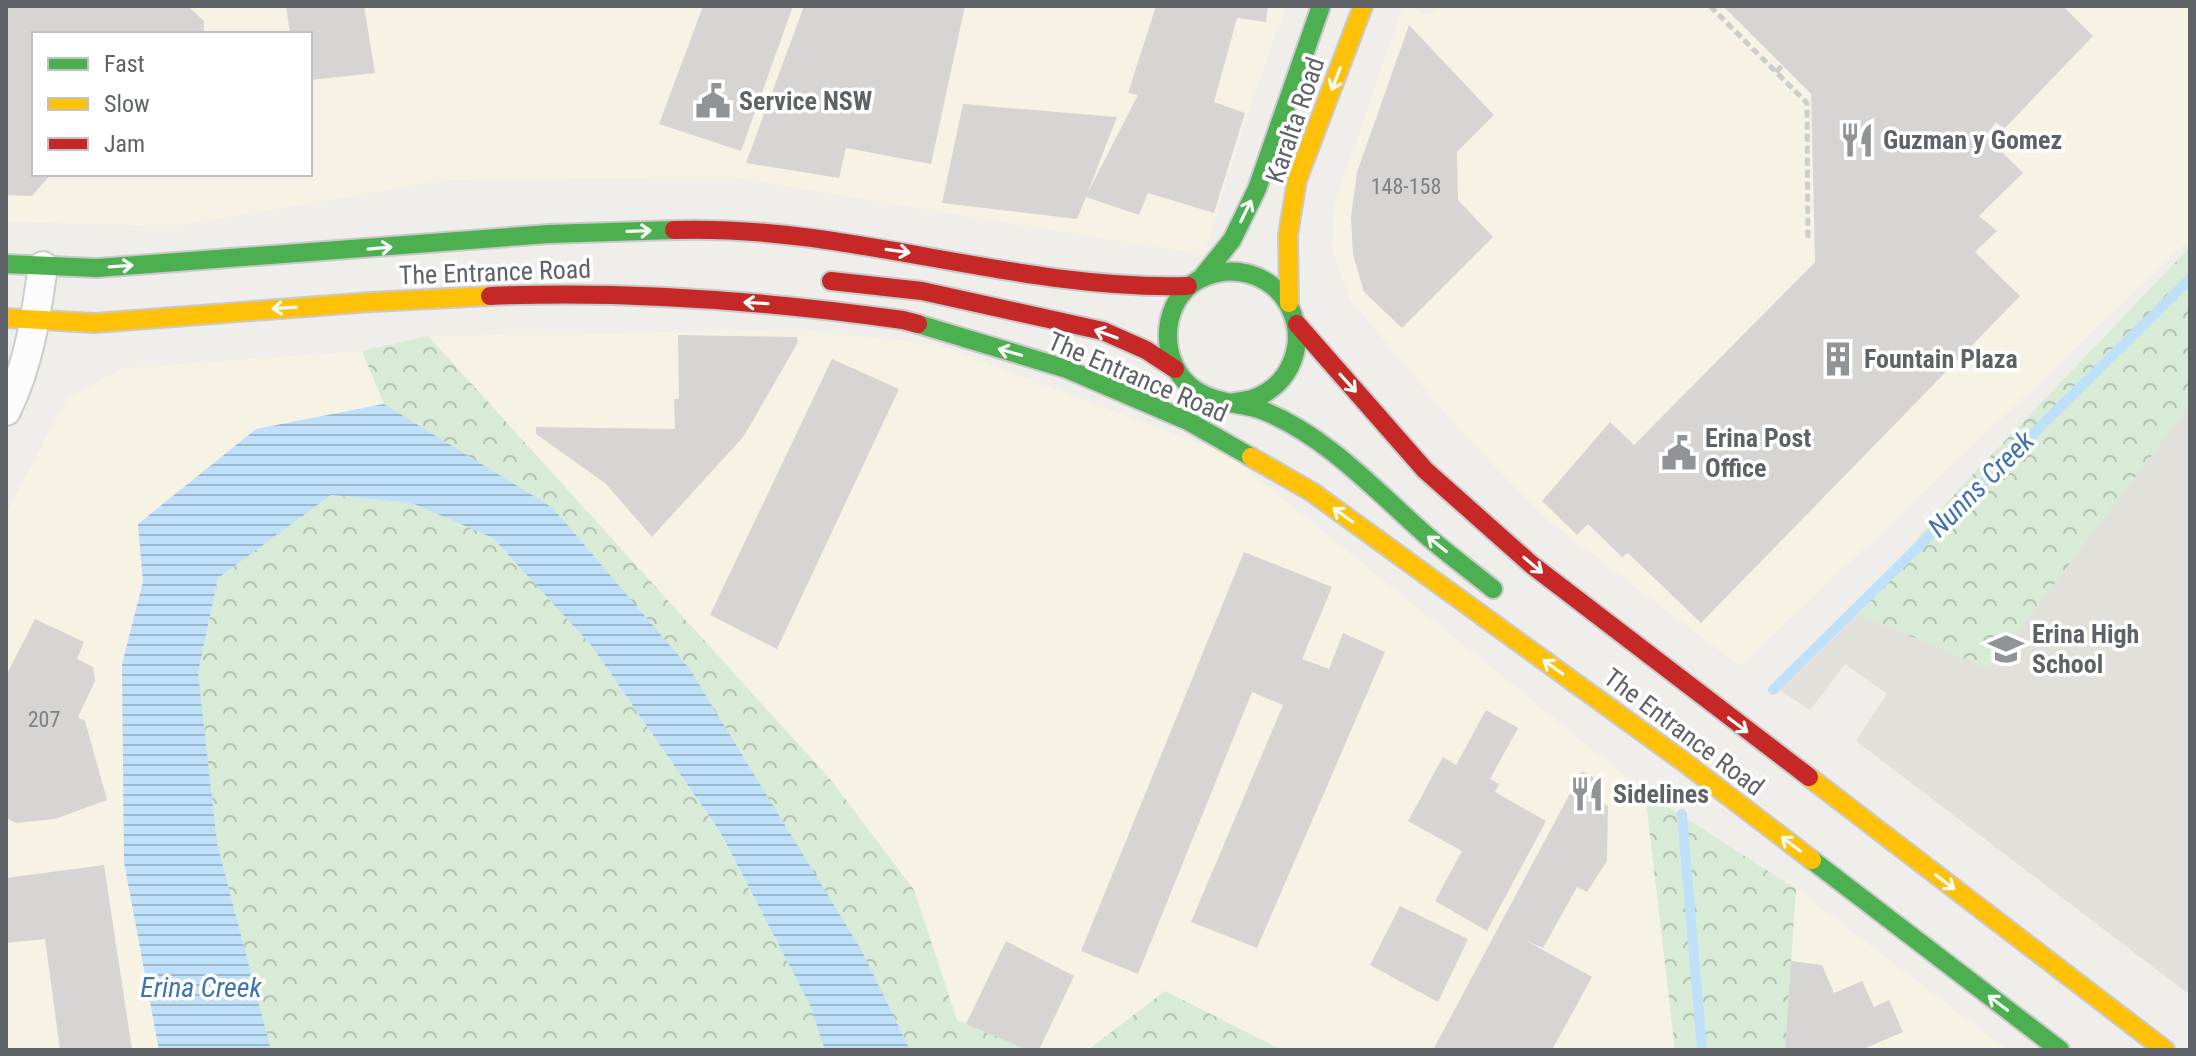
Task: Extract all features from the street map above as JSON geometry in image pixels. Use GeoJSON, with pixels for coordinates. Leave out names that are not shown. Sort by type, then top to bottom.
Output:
{"type":"FeatureCollection","features":[{"type":"Feature","properties":{"kind":"main road","name":"Karalta Road"},"geometry":{"type":"LineString","coordinates":[[1196,281],[1232,240],[1257,189],[1321,6]]}},
{"type":"Feature","properties":{"kind":"main road","name":"Karalta Road"},"geometry":{"type":"LineString","coordinates":[[1289,303],[1288,235],[1297,180],[1363,6]]}},
{"type":"Feature","properties":{"kind":"main road","name":"The Entrance Road"},"geometry":{"type":"LineString","coordinates":[[6,264],[97,268],[549,234],[703,229],[780,234],[1092,282],[1155,287],[1196,281]]}},
{"type":"Feature","properties":{"kind":"main road"},"geometry":{"type":"LineString","coordinates":[[1231,403],[1254,399],[1274,387],[1291,368],[1298,345],[1297,324],[1289,303],[1276,286],[1254,273],[1227,269],[1196,281],[1174,304],[1166,325],[1167,347],[1175,369],[1184,382],[1207,397],[1231,403],[1268,412],[1318,442],[1430,539],[1508,601]]}},
{"type":"Feature","properties":{"kind":"main road"},"geometry":{"type":"LineString","coordinates":[[557,293],[681,280]]}},
{"type":"Feature","properties":{"kind":"main road"},"geometry":{"type":"LineString","coordinates":[[813,280],[922,291],[1103,331],[1146,350],[1175,369]]}},
{"type":"Feature","properties":{"kind":"main road","name":"The Entrance Road"},"geometry":{"type":"LineString","coordinates":[[6,318],[95,323],[371,302],[557,293],[794,305],[903,320],[1067,369],[1188,421],[1312,492],[1684,762],[2060,1050]]}},
{"type":"Feature","properties":{"kind":"main road","name":"The Entrance Road"},"geometry":{"type":"LineString","coordinates":[[1297,324],[1425,470],[1532,565],[2165,1050]]}},
{"type":"Feature","properties":{"kind":"main road"},"geometry":{"type":"LineString","coordinates":[[1573,659],[1684,762]]}},
{"type":"Feature","properties":{"kind":"street"},"geometry":{"type":"LineString","coordinates":[[6,411],[23,371],[43,266]]}},
{"type":"Feature","properties":{"kind":"path"},"geometry":{"type":"LineString","coordinates":[[1710,6],[1807,103],[1808,239]]}},
{"type":"Feature","properties":{"kind":"path"},"geometry":{"type":"LineString","coordinates":[[1776,72],[1783,65]]}},
{"type":"Feature","properties":{"kind":"shaded area"},"geometry":{"type":"Polygon","coordinates":[[[6,6],[1286,6],[1250,106],[1204,255],[735,178],[447,180],[178,226],[6,222],[6,6]]]}},
{"type":"Feature","properties":{"kind":"shaded area"},"geometry":{"type":"Polygon","coordinates":[[[1403,6],[1410,6],[1428,16],[1438,6],[2190,6],[2190,239],[1740,666],[1549,521],[1461,432],[1350,299],[1332,249],[1335,203],[1403,6]]]}},
{"type":"Feature","properties":{"kind":"shaded area","name":"Erina High School"},"geometry":{"type":"Polygon","coordinates":[[[2190,300],[2190,995],[1856,741],[1887,694],[1845,664],[1810,710],[1780,690],[1838,634],[1959,489],[2190,300]]]}},
{"type":"Feature","properties":{"kind":"shaded area"},"geometry":{"type":"Polygon","coordinates":[[[803,330],[936,344],[1227,454],[1645,792],[1675,1050],[1282,1050],[1165,991],[1088,1050],[1028,1050],[957,1020],[914,890],[830,779],[428,336],[803,330]]]}},
{"type":"Feature","properties":{"kind":"shaded area"},"geometry":{"type":"Polygon","coordinates":[[[362,351],[384,404],[256,429],[138,524],[143,582],[122,664],[124,862],[159,1050],[6,1050],[6,513],[67,399],[122,368],[362,351]]]}},
{"type":"Feature","properties":{"kind":"shaded area"},"geometry":{"type":"Polygon","coordinates":[[[1796,889],[2007,1050],[1785,1050],[1796,889]]]}},
{"type":"Feature","properties":{"kind":"green space"},"geometry":{"type":"Polygon","coordinates":[[[2190,247],[2190,405],[1989,669],[1855,613],[1959,489],[2190,247]]]}},
{"type":"Feature","properties":{"kind":"green space"},"geometry":{"type":"Polygon","coordinates":[[[428,336],[830,779],[914,890],[957,1020],[1028,1050],[910,1050],[862,951],[553,509],[384,404],[362,351],[428,336]]]}},
{"type":"Feature","properties":{"kind":"green space"},"geometry":{"type":"Polygon","coordinates":[[[330,495],[412,503],[493,538],[591,645],[719,832],[811,1007],[825,1050],[271,1050],[217,843],[198,672],[218,578],[330,495]]]}},
{"type":"Feature","properties":{"kind":"green space"},"geometry":{"type":"Polygon","coordinates":[[[1645,792],[1796,889],[1785,1050],[1675,1050],[1645,792]]]}},
{"type":"Feature","properties":{"kind":"green space"},"geometry":{"type":"Polygon","coordinates":[[[1165,991],[1282,1050],[1088,1050],[1165,991]]]}},
{"type":"Feature","properties":{"kind":"water","name":"Erina Creek"},"geometry":{"type":"Polygon","coordinates":[[[384,404],[553,508],[689,668],[862,951],[910,1050],[825,1050],[811,1007],[720,832],[591,645],[493,538],[412,503],[331,495],[218,578],[198,672],[217,843],[271,1050],[159,1050],[124,862],[122,664],[143,582],[138,524],[256,429],[384,404]]]}},
{"type":"Feature","properties":{"kind":"building"},"geometry":{"type":"Polygon","coordinates":[[[6,6],[188,6],[204,21],[204,32],[32,32],[32,176],[49,176],[32,196],[6,195],[6,6]]]}},
{"type":"Feature","properties":{"kind":"building"},"geometry":{"type":"Polygon","coordinates":[[[286,6],[364,6],[375,73],[312,80],[312,32],[290,32],[286,6]]]}},
{"type":"Feature","properties":{"kind":"building"},"geometry":{"type":"Polygon","coordinates":[[[703,6],[793,6],[741,151],[659,124],[703,6]]]}},
{"type":"Feature","properties":{"kind":"building"},"geometry":{"type":"Polygon","coordinates":[[[804,6],[965,6],[931,164],[846,148],[839,178],[746,163],[804,6]]]}},
{"type":"Feature","properties":{"kind":"building"},"geometry":{"type":"Polygon","coordinates":[[[1156,6],[1268,6],[1266,22],[1237,18],[1214,102],[1245,113],[1214,213],[1148,193],[1139,215],[1086,197],[1077,219],[942,203],[963,104],[1117,117],[1087,194],[1138,95],[1128,93],[1156,6]]]}},
{"type":"Feature","properties":{"kind":"building","name":"Fountain Plaza"},"geometry":{"type":"Polygon","coordinates":[[[1723,6],[2063,6],[2093,36],[2004,129],[1996,122],[1986,136],[2023,173],[1979,216],[1997,231],[1975,252],[2020,296],[1701,623],[1628,553],[1622,557],[1588,524],[1577,535],[1542,501],[1610,422],[1634,445],[1815,262],[1811,94],[1723,6]]]}},
{"type":"Feature","properties":{"kind":"building"},"geometry":{"type":"Polygon","coordinates":[[[1409,25],[1494,115],[1457,152],[1458,200],[1493,237],[1402,328],[1364,292],[1353,255],[1351,217],[1357,172],[1409,25]]]}},
{"type":"Feature","properties":{"kind":"building"},"geometry":{"type":"Polygon","coordinates":[[[678,335],[797,337],[798,342],[744,436],[652,537],[606,484],[536,434],[536,427],[675,429],[674,399],[679,399],[678,335]]]}},
{"type":"Feature","properties":{"kind":"building"},"geometry":{"type":"Polygon","coordinates":[[[832,359],[899,389],[777,649],[710,615],[832,359]]]}},
{"type":"Feature","properties":{"kind":"building"},"geometry":{"type":"Polygon","coordinates":[[[1244,552],[1332,587],[1302,659],[1329,669],[1343,633],[1385,652],[1257,948],[1191,922],[1283,705],[1252,692],[1138,974],[1081,951],[1244,552]]]}},
{"type":"Feature","properties":{"kind":"building"},"geometry":{"type":"Polygon","coordinates":[[[35,619],[84,642],[77,659],[93,667],[95,681],[78,717],[85,721],[107,800],[55,819],[16,823],[6,818],[6,676],[35,619]]]}},
{"type":"Feature","properties":{"kind":"building"},"geometry":{"type":"Polygon","coordinates":[[[1486,710],[1518,728],[1490,779],[1499,784],[1495,792],[1546,821],[1487,931],[1435,901],[1462,851],[1408,821],[1443,757],[1456,765],[1486,710]]]}},
{"type":"Feature","properties":{"kind":"building"},"geometry":{"type":"Polygon","coordinates":[[[1582,771],[1602,782],[1603,803],[1608,806],[1607,861],[1587,892],[1577,887],[1543,948],[1523,939],[1592,977],[1552,1050],[1433,1050],[1582,771]]]}},
{"type":"Feature","properties":{"kind":"building"},"geometry":{"type":"Polygon","coordinates":[[[104,865],[132,1050],[60,1050],[45,939],[6,943],[6,878],[104,865]]]}},
{"type":"Feature","properties":{"kind":"building"},"geometry":{"type":"Polygon","coordinates":[[[1400,906],[1468,939],[1438,1002],[1370,965],[1400,906]]]}},
{"type":"Feature","properties":{"kind":"building"},"geometry":{"type":"Polygon","coordinates":[[[1006,941],[1074,976],[1039,1050],[1028,1050],[966,1024],[1006,941]]]}},
{"type":"Feature","properties":{"kind":"building"},"geometry":{"type":"Polygon","coordinates":[[[1791,961],[1822,965],[1834,993],[1862,981],[1874,1007],[1889,1000],[1903,1032],[1861,1050],[1785,1050],[1791,961]]]}},
{"type":"Feature","properties":{"kind":"waterway","name":"Nunns Creek"},"geometry":{"type":"LineString","coordinates":[[1773,690],[2190,279]]}},
{"type":"Feature","properties":{"kind":"waterway","name":"Nunns Creek"},"geometry":{"type":"LineString","coordinates":[[1682,814],[1702,1050]]}},
{"type":"Feature","properties":{"kind":"traffic: fast"},"geometry":{"type":"LineString","coordinates":[[1203,276],[1232,240],[1257,189],[1321,6]]}},
{"type":"Feature","properties":{"kind":"traffic: fast"},"geometry":{"type":"LineString","coordinates":[[6,264],[97,268],[549,234],[674,230]]}},
{"type":"Feature","properties":{"kind":"traffic: fast"},"geometry":{"type":"LineString","coordinates":[[1231,403],[1255,398],[1278,383],[1292,361],[1297,335],[1290,308],[1272,286],[1260,278],[1233,272],[1205,277],[1192,284],[1174,308],[1168,337],[1170,352],[1183,379],[1204,394],[1222,401],[1227,402],[1254,407],[1309,435],[1350,466],[1427,536],[1493,589]]}},
{"type":"Feature","properties":{"kind":"traffic: fast"},"geometry":{"type":"LineString","coordinates":[[918,324],[1067,369],[1188,421],[1251,457]]}},
{"type":"Feature","properties":{"kind":"traffic: fast"},"geometry":{"type":"LineString","coordinates":[[1812,860],[2060,1050]]}},
{"type":"Feature","properties":{"kind":"traffic: slow"},"geometry":{"type":"LineString","coordinates":[[1289,303],[1288,235],[1297,180],[1363,6]]}},
{"type":"Feature","properties":{"kind":"traffic: slow"},"geometry":{"type":"LineString","coordinates":[[6,318],[95,323],[490,296]]}},
{"type":"Feature","properties":{"kind":"traffic: slow"},"geometry":{"type":"LineString","coordinates":[[1251,457],[1312,492],[1684,762],[1812,860]]}},
{"type":"Feature","properties":{"kind":"traffic: slow"},"geometry":{"type":"LineString","coordinates":[[1809,777],[2165,1050]]}},
{"type":"Feature","properties":{"kind":"traffic: jam"},"geometry":{"type":"LineString","coordinates":[[674,230],[738,231],[803,237],[1060,279],[1124,285],[1188,286]]}},
{"type":"Feature","properties":{"kind":"traffic: jam"},"geometry":{"type":"LineString","coordinates":[[831,281],[922,291],[1103,331],[1146,350],[1175,369]]}},
{"type":"Feature","properties":{"kind":"traffic: jam"},"geometry":{"type":"LineString","coordinates":[[490,296],[645,296],[749,302],[918,324]]}},
{"type":"Feature","properties":{"kind":"traffic: jam"},"geometry":{"type":"LineString","coordinates":[[1297,324],[1425,470],[1532,565],[1809,777]]}},
{"type":"Feature","properties":{"kind":"place","name":"Service NSW"},"geometry":{"type":"Point","coordinates":[713,101]}},
{"type":"Feature","properties":{"kind":"place","name":"Guzman y Gomez"},"geometry":{"type":"Point","coordinates":[1857,140]}},
{"type":"Feature","properties":{"kind":"place","name":"Fountain Plaza"},"geometry":{"type":"Point","coordinates":[1838,359]}},
{"type":"Feature","properties":{"kind":"place","name":"Erina Post Office"},"geometry":{"type":"Point","coordinates":[1679,453]}},
{"type":"Feature","properties":{"kind":"place","name":"Erina High School"},"geometry":{"type":"Point","coordinates":[2006,649]}},
{"type":"Feature","properties":{"kind":"place","name":"Sidelines"},"geometry":{"type":"Point","coordinates":[1587,794]}}]}
